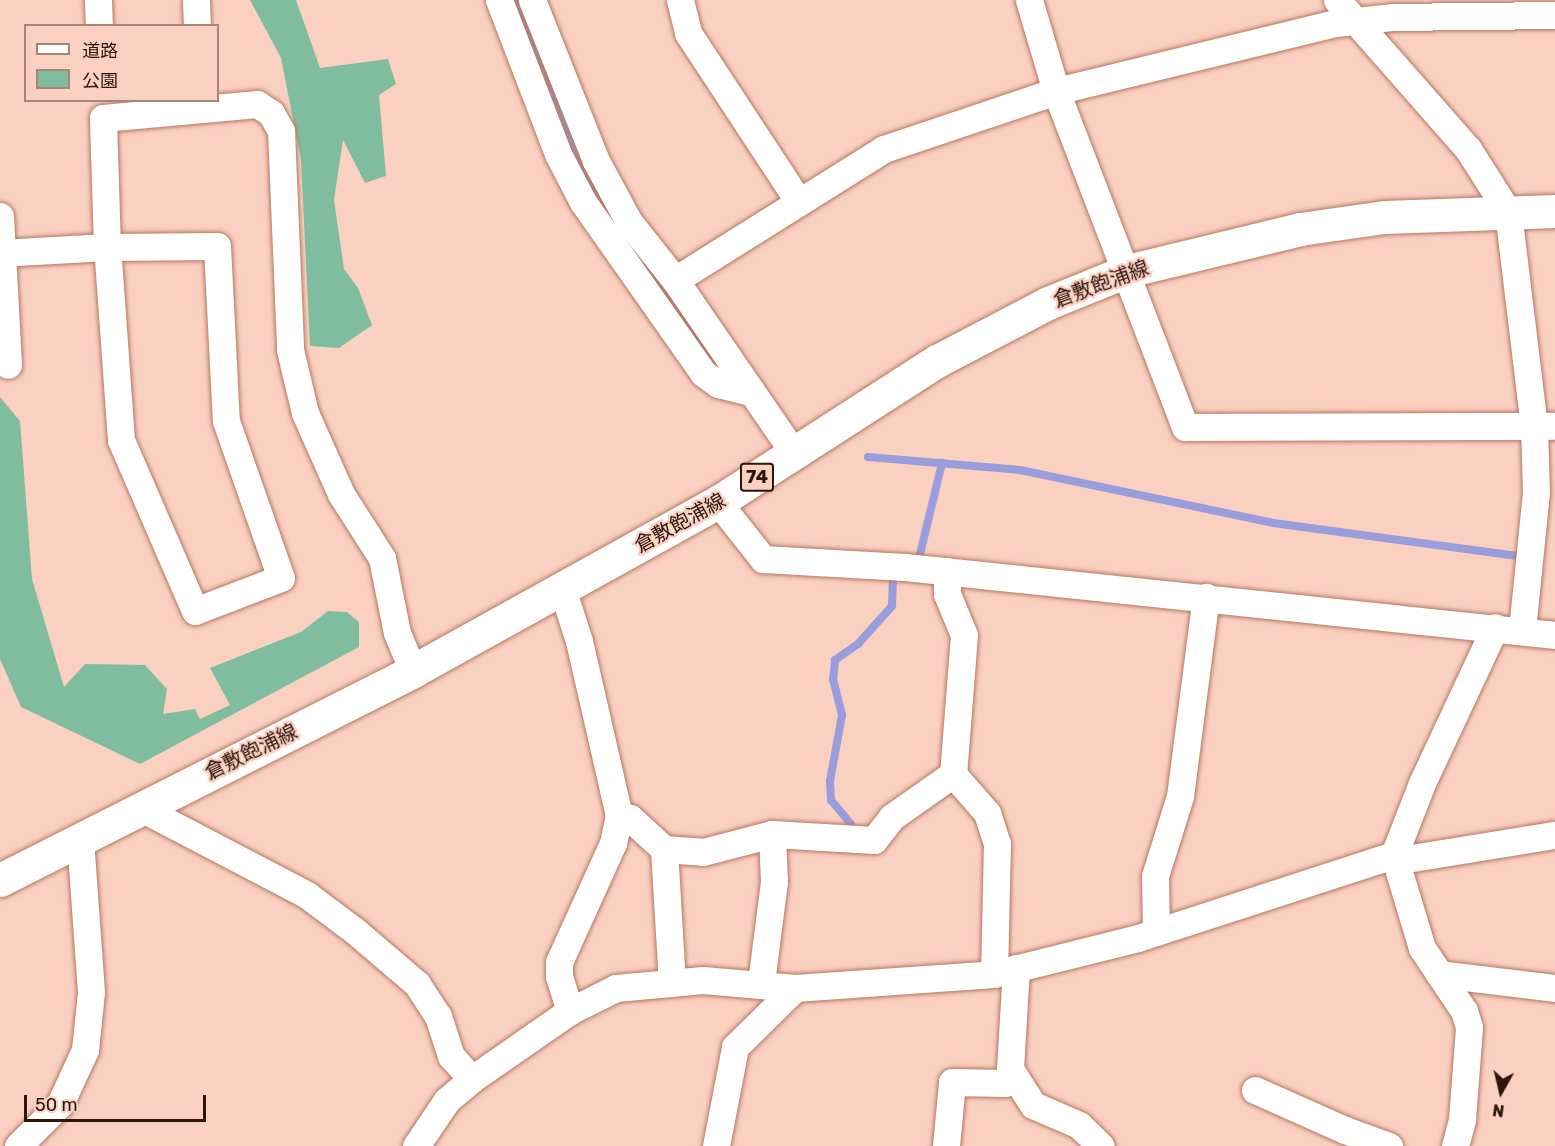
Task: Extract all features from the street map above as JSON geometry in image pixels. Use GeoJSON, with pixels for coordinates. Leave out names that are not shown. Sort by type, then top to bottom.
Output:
{"type":"FeatureCollection","features":[{"type":"Feature","properties":{"kind":"main road","name":"倉敷飽浦線"},"geometry":{"type":"LineString","coordinates":[[0,880],[140,807],[413,671],[718,502],[997,327],[1127,271],[1300,229],[1384,217],[1555,211]]}},
{"type":"Feature","properties":{"kind":"street"},"geometry":{"type":"LineString","coordinates":[[98,0],[99,24]]}},
{"type":"Feature","properties":{"kind":"street"},"geometry":{"type":"LineString","coordinates":[[195,0],[197,24]]}},
{"type":"Feature","properties":{"kind":"street"},"geometry":{"type":"LineString","coordinates":[[499,0],[558,154],[583,202],[703,373],[718,384],[751,392]]}},
{"type":"Feature","properties":{"kind":"street"},"geometry":{"type":"LineString","coordinates":[[532,0],[596,161],[629,222],[675,280],[794,453]]}},
{"type":"Feature","properties":{"kind":"street"},"geometry":{"type":"LineString","coordinates":[[680,0],[688,33],[799,202]]}},
{"type":"Feature","properties":{"kind":"street"},"geometry":{"type":"LineString","coordinates":[[1029,0],[1056,91],[1185,427],[1545,426]]}},
{"type":"Feature","properties":{"kind":"street"},"geometry":{"type":"LineString","coordinates":[[1337,0],[1468,148],[1508,212],[1545,426],[1522,631]]}},
{"type":"Feature","properties":{"kind":"street"},"geometry":{"type":"LineString","coordinates":[[675,280],[884,149],[1056,91],[1357,21],[1392,17],[1555,15]]}},
{"type":"Feature","properties":{"kind":"street"},"geometry":{"type":"LineString","coordinates":[[1,253],[107,247],[217,246],[226,421],[281,578],[195,611],[121,440],[107,247],[103,109],[257,104],[277,121],[281,131],[290,350],[305,413],[341,494],[382,558],[398,633],[413,671]]}},
{"type":"Feature","properties":{"kind":"street"},"geometry":{"type":"LineString","coordinates":[[0,216],[8,364]]}},
{"type":"Feature","properties":{"kind":"street"},"geometry":{"type":"LineString","coordinates":[[718,502],[763,559],[947,571],[1555,635]]}},
{"type":"Feature","properties":{"kind":"street"},"geometry":{"type":"LineString","coordinates":[[947,571],[947,594],[964,635],[953,774],[987,813],[997,843],[1010,1069],[1033,1105],[1079,1125],[1101,1146]]}},
{"type":"Feature","properties":{"kind":"street"},"geometry":{"type":"LineString","coordinates":[[562,588],[579,641],[619,815],[613,843],[559,962],[559,976],[570,1011]]}},
{"type":"Feature","properties":{"kind":"street"},"geometry":{"type":"LineString","coordinates":[[1156,932],[1155,876],[1180,796],[1206,597]]}},
{"type":"Feature","properties":{"kind":"street"},"geometry":{"type":"LineString","coordinates":[[1455,1146],[1462,1119],[1469,1027],[1464,1011],[1422,948],[1394,855],[1422,783],[1495,627]]}},
{"type":"Feature","properties":{"kind":"street"},"geometry":{"type":"LineString","coordinates":[[619,815],[630,818],[664,849],[703,852],[772,834],[874,840],[892,817],[953,774]]}},
{"type":"Feature","properties":{"kind":"street"},"geometry":{"type":"LineString","coordinates":[[140,807],[307,895],[355,931],[417,984],[438,1016],[451,1056],[472,1079]]}},
{"type":"Feature","properties":{"kind":"street"},"geometry":{"type":"LineString","coordinates":[[761,983],[774,882],[772,834]]}},
{"type":"Feature","properties":{"kind":"street"},"geometry":{"type":"LineString","coordinates":[[416,1146],[447,1100],[472,1079],[570,1011],[616,988],[672,983],[761,983],[795,988],[1005,971],[1156,932],[1394,855],[1406,859],[1555,835]]}},
{"type":"Feature","properties":{"kind":"street"},"geometry":{"type":"LineString","coordinates":[[18,1146],[60,1104],[85,1050],[91,992],[80,838]]}},
{"type":"Feature","properties":{"kind":"street"},"geometry":{"type":"LineString","coordinates":[[664,849],[672,983]]}},
{"type":"Feature","properties":{"kind":"street"},"geometry":{"type":"LineString","coordinates":[[1439,974],[1555,988]]}},
{"type":"Feature","properties":{"kind":"street"},"geometry":{"type":"LineString","coordinates":[[716,1146],[735,1047],[795,988]]}},
{"type":"Feature","properties":{"kind":"street"},"geometry":{"type":"LineString","coordinates":[[945,1146],[952,1082],[1005,1083],[1015,1078]]}},
{"type":"Feature","properties":{"kind":"street"},"geometry":{"type":"LineString","coordinates":[[1256,1090],[1345,1131],[1389,1146]]}},
{"type":"Feature","properties":{"kind":"green space"},"geometry":{"type":"Polygon","coordinates":[[[250,0],[296,0],[320,68],[388,59],[396,84],[379,95],[386,176],[365,183],[343,140],[334,200],[344,269],[358,288],[372,325],[339,348],[310,346],[301,160],[281,58],[250,0]]]}},
{"type":"Feature","properties":{"kind":"green space"},"geometry":{"type":"Polygon","coordinates":[[[0,397],[20,421],[32,579],[64,687],[85,664],[145,665],[167,689],[163,714],[195,709],[200,719],[230,705],[210,668],[301,632],[328,611],[347,612],[359,622],[359,647],[140,764],[21,707],[0,659],[0,397]]]}},
{"type":"Feature","properties":{"kind":"waterway"},"geometry":{"type":"LineString","coordinates":[[517,0],[573,145],[613,220]]}},
{"type":"Feature","properties":{"kind":"waterway"},"geometry":{"type":"LineString","coordinates":[[657,285],[710,354]]}},
{"type":"Feature","properties":{"kind":"waterway"},"geometry":{"type":"LineString","coordinates":[[868,457],[1020,470],[1273,523],[1516,556]]}},
{"type":"Feature","properties":{"kind":"waterway"},"geometry":{"type":"LineString","coordinates":[[920,554],[942,463]]}},
{"type":"Feature","properties":{"kind":"waterway"},"geometry":{"type":"LineString","coordinates":[[851,824],[831,800],[830,781],[842,715],[833,680],[835,660],[858,644],[892,606],[893,581]]}}]}
